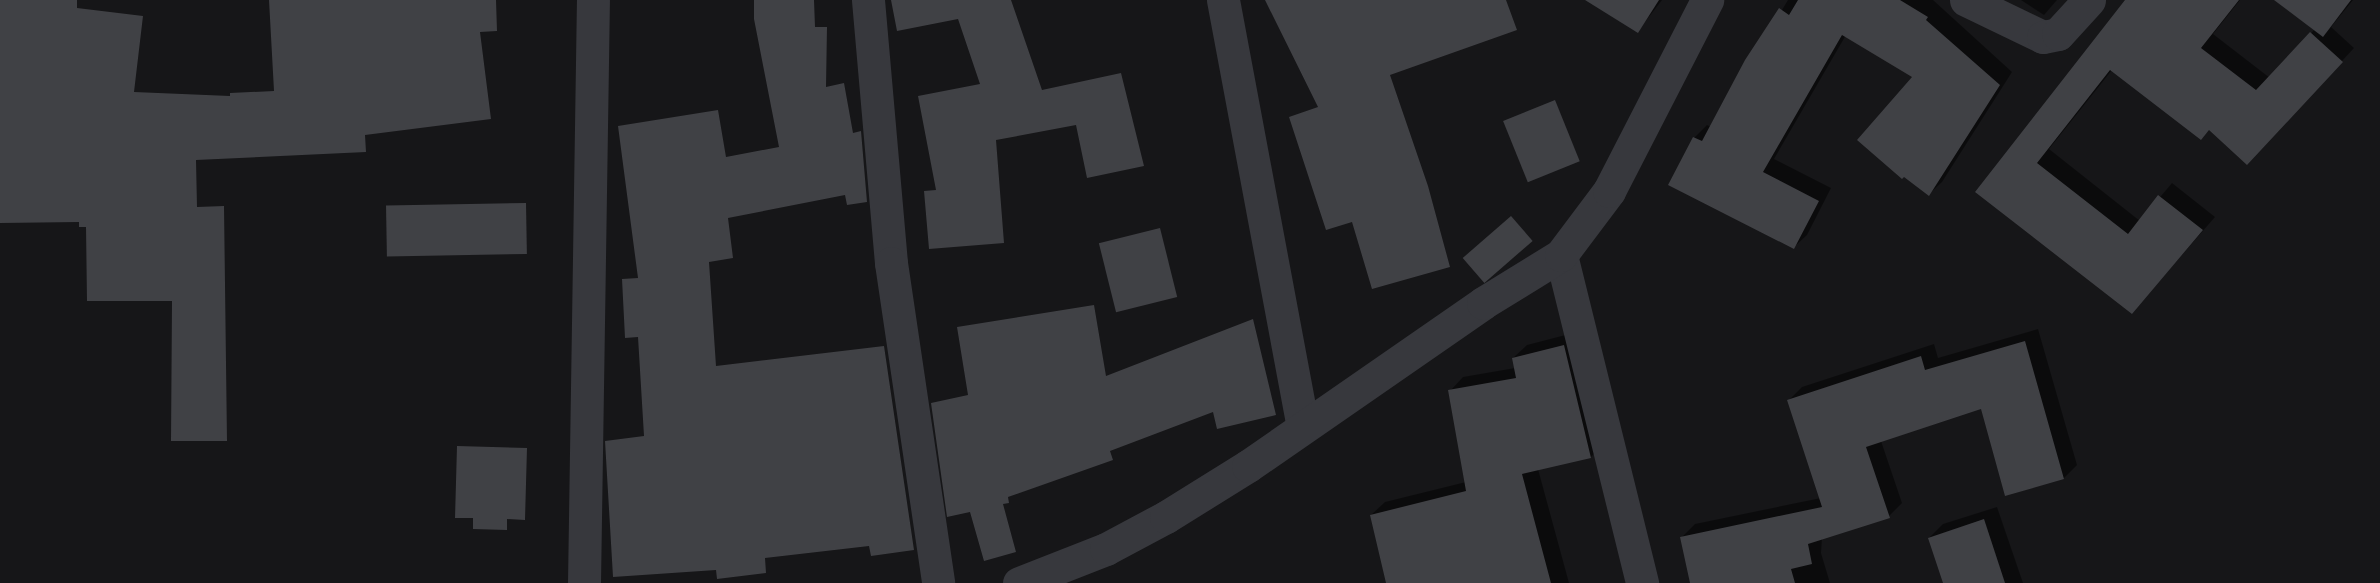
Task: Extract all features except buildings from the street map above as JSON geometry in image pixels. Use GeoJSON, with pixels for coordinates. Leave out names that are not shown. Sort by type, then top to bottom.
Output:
{"type":"FeatureCollection","features":[{"type":"Feature","properties":{"kind":"street"},"geometry":{"type":"LineString","coordinates":[[584,583],[593,0]]}},
{"type":"Feature","properties":{"kind":"street"},"geometry":{"type":"LineString","coordinates":[[868,0],[891,263],[938,583]]}},
{"type":"Feature","properties":{"kind":"street"},"geometry":{"type":"LineString","coordinates":[[1222,0],[1303,427]]}},
{"type":"Feature","properties":{"kind":"street"},"geometry":{"type":"LineString","coordinates":[[1019,583],[1106,549],[1166,517],[1303,427],[1483,303],[1562,255],[1609,191],[1707,0]]}},
{"type":"Feature","properties":{"kind":"street"},"geometry":{"type":"LineString","coordinates":[[1966,0],[2043,37],[2058,34],[2089,0]]}},
{"type":"Feature","properties":{"kind":"street"},"geometry":{"type":"LineString","coordinates":[[1562,255],[1642,583]]}}]}
